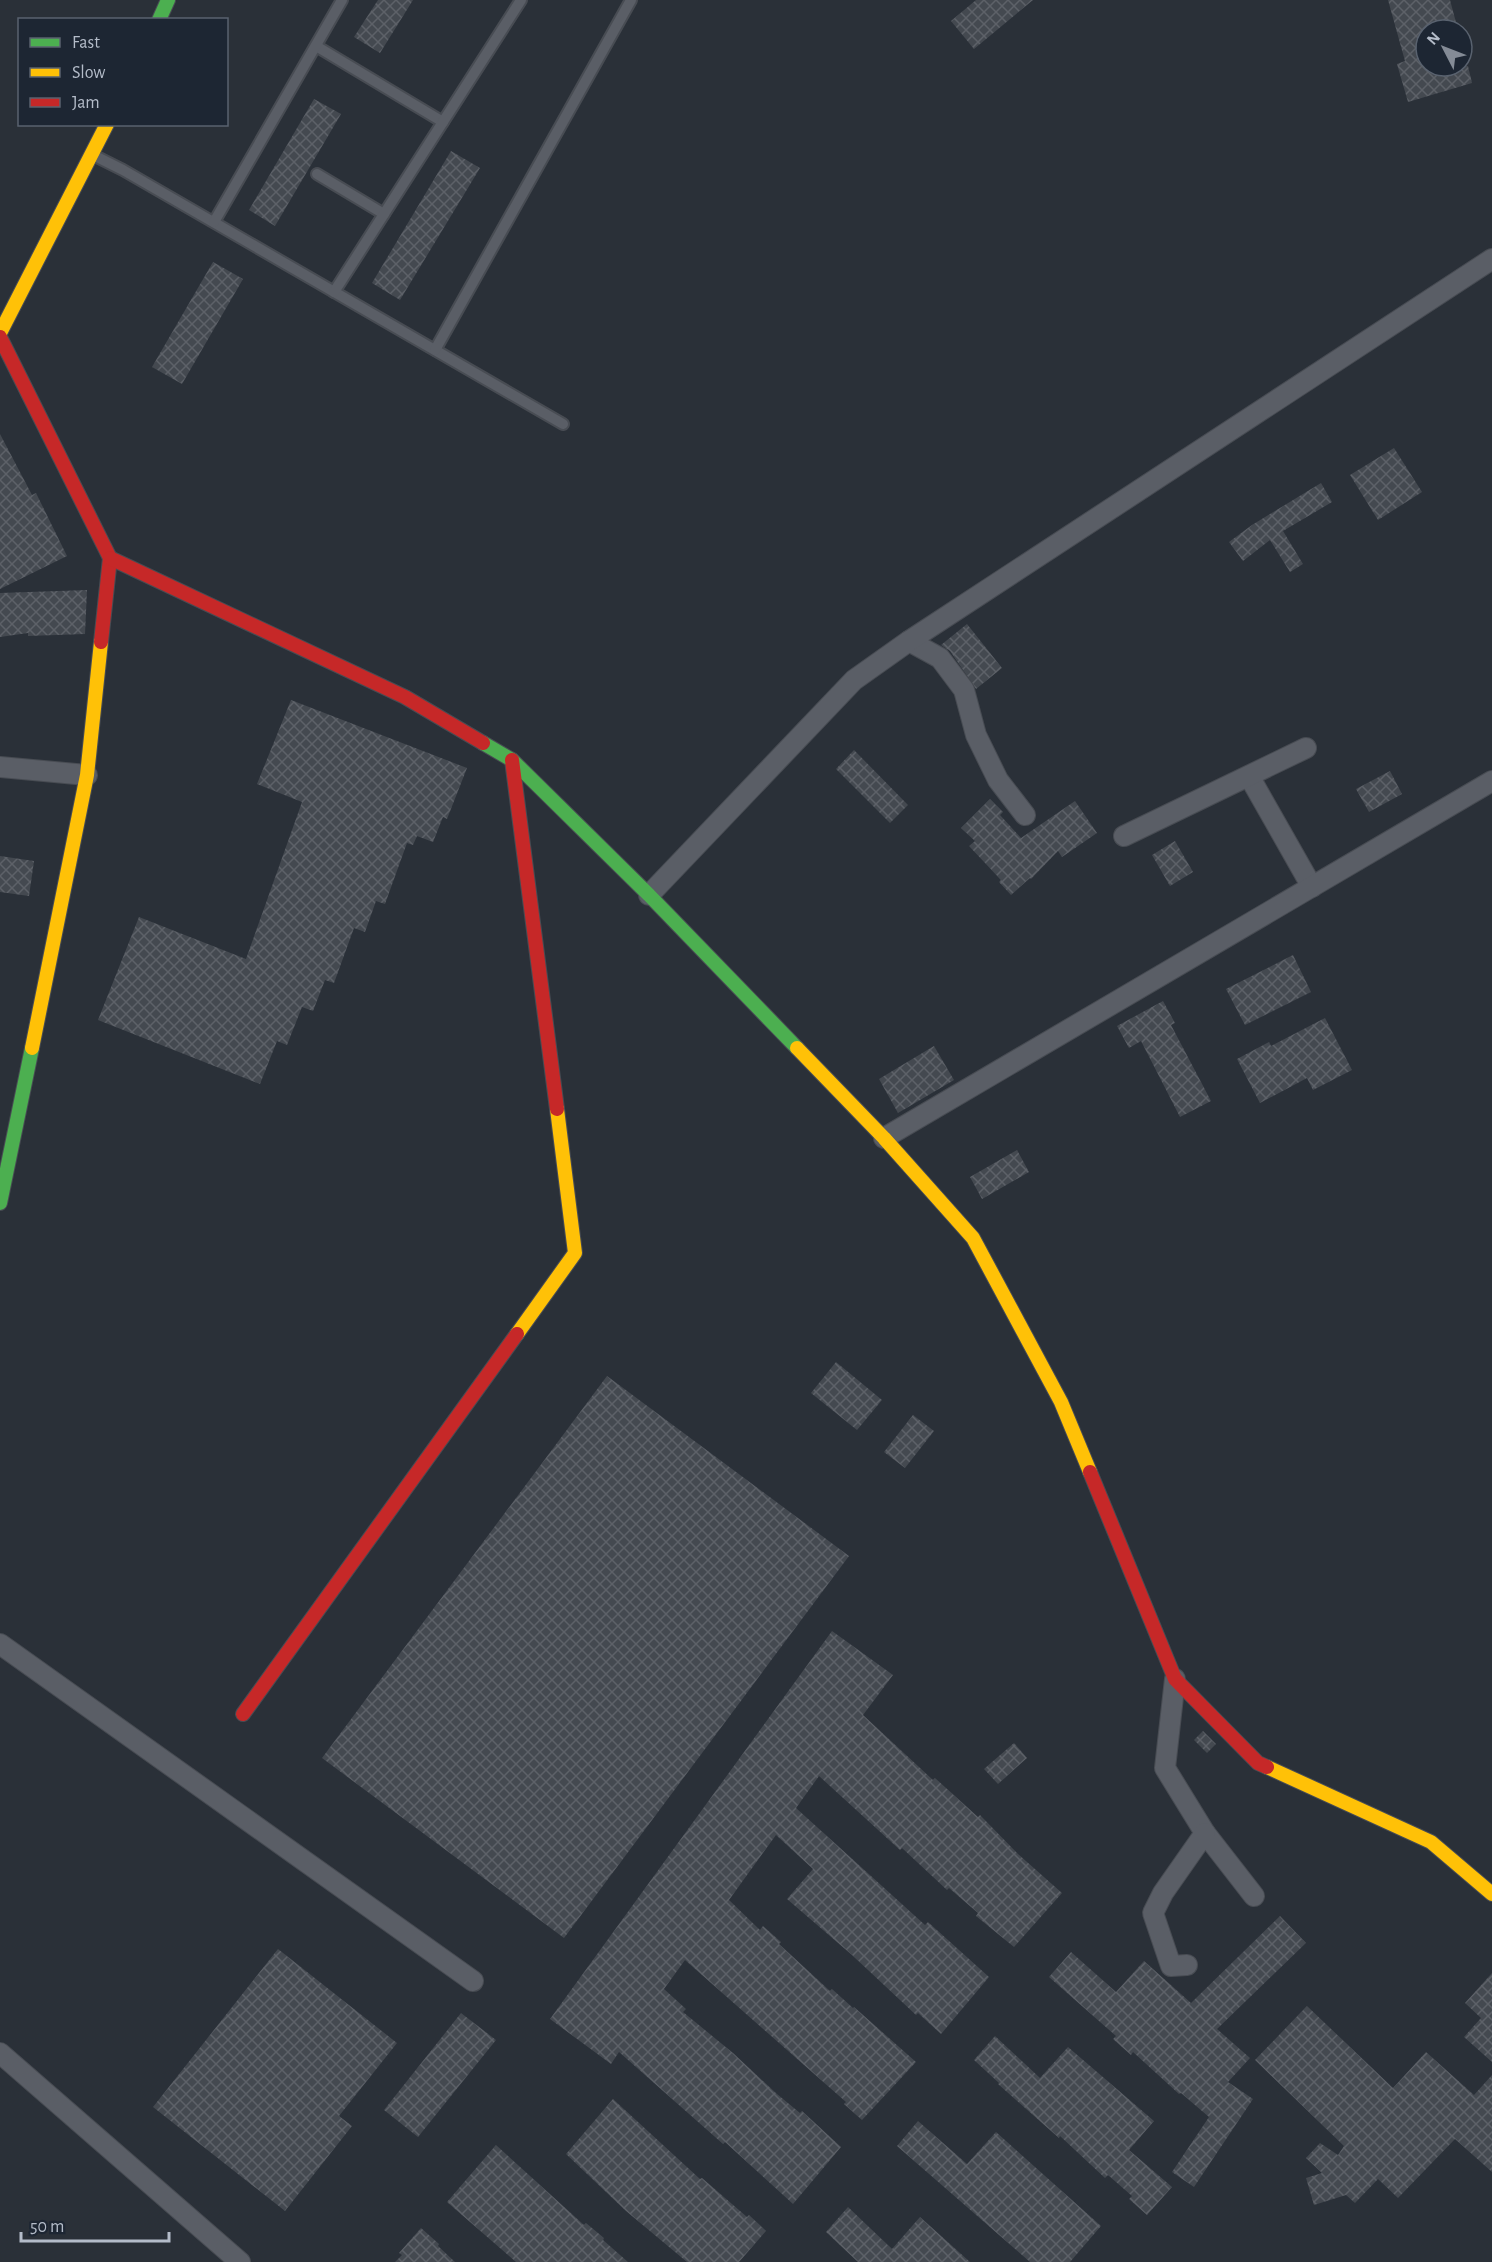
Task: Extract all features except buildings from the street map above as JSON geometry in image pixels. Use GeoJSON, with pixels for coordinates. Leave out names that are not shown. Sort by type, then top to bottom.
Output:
{"type":"FeatureCollection","features":[{"type":"Feature","properties":{"kind":"street"},"geometry":{"type":"LineString","coordinates":[[160,18],[168,0]]}},
{"type":"Feature","properties":{"kind":"street"},"geometry":{"type":"LineString","coordinates":[[0,1203],[87,775],[110,558],[0,335],[106,126]]}},
{"type":"Feature","properties":{"kind":"street"},"geometry":{"type":"LineString","coordinates":[[649,895],[854,680],[909,641],[1492,259]]}},
{"type":"Feature","properties":{"kind":"street"},"geometry":{"type":"LineString","coordinates":[[110,558],[405,697],[512,760],[649,895],[884,1138],[974,1238],[1061,1402],[1174,1679],[1258,1763],[1431,1842],[1492,1894]]}},
{"type":"Feature","properties":{"kind":"street"},"geometry":{"type":"LineString","coordinates":[[909,641],[940,658],[964,690],[976,735],[998,780],[1025,815]]}},
{"type":"Feature","properties":{"kind":"street"},"geometry":{"type":"LineString","coordinates":[[1124,836],[1306,748]]}},
{"type":"Feature","properties":{"kind":"street"},"geometry":{"type":"LineString","coordinates":[[243,1714],[575,1253],[512,760]]}},
{"type":"Feature","properties":{"kind":"street"},"geometry":{"type":"LineString","coordinates":[[0,766],[87,775]]}},
{"type":"Feature","properties":{"kind":"street"},"geometry":{"type":"LineString","coordinates":[[1249,776],[1312,887]]}},
{"type":"Feature","properties":{"kind":"street"},"geometry":{"type":"LineString","coordinates":[[884,1138],[1492,781]]}},
{"type":"Feature","properties":{"kind":"street"},"geometry":{"type":"LineString","coordinates":[[0,1644],[473,1981]]}},
{"type":"Feature","properties":{"kind":"street"},"geometry":{"type":"LineString","coordinates":[[1174,1679],[1164,1768],[1205,1833],[1254,1896]]}},
{"type":"Feature","properties":{"kind":"street"},"geometry":{"type":"LineString","coordinates":[[1187,1965],[1171,1966],[1154,1913],[1163,1893],[1205,1833]]}},
{"type":"Feature","properties":{"kind":"street"},"geometry":{"type":"LineString","coordinates":[[0,2053],[240,2262]]}},
{"type":"Feature","properties":{"kind":"lane"},"geometry":{"type":"LineString","coordinates":[[214,222],[342,0]]}},
{"type":"Feature","properties":{"kind":"lane"},"geometry":{"type":"LineString","coordinates":[[334,292],[521,0]]}},
{"type":"Feature","properties":{"kind":"lane"},"geometry":{"type":"LineString","coordinates":[[435,350],[631,0]]}},
{"type":"Feature","properties":{"kind":"lane"},"geometry":{"type":"LineString","coordinates":[[315,46],[443,122]]}},
{"type":"Feature","properties":{"kind":"lane"},"geometry":{"type":"LineString","coordinates":[[92,154],[563,424]]}},
{"type":"Feature","properties":{"kind":"lane"},"geometry":{"type":"LineString","coordinates":[[317,174],[384,214]]}},
{"type":"Feature","properties":{"kind":"traffic: fast"},"geometry":{"type":"LineString","coordinates":[[160,18],[168,0]]}},
{"type":"Feature","properties":{"kind":"traffic: fast"},"geometry":{"type":"LineString","coordinates":[[483,743],[512,760],[649,895],[797,1048]]}},
{"type":"Feature","properties":{"kind":"traffic: fast"},"geometry":{"type":"LineString","coordinates":[[0,1203],[32,1048]]}},
{"type":"Feature","properties":{"kind":"traffic: slow"},"geometry":{"type":"LineString","coordinates":[[0,333],[106,126]]}},
{"type":"Feature","properties":{"kind":"traffic: slow"},"geometry":{"type":"LineString","coordinates":[[32,1048],[87,775],[101,642]]}},
{"type":"Feature","properties":{"kind":"traffic: slow"},"geometry":{"type":"LineString","coordinates":[[797,1048],[884,1138],[973,1238],[1061,1402],[1090,1472]]}},
{"type":"Feature","properties":{"kind":"traffic: slow"},"geometry":{"type":"LineString","coordinates":[[517,1334],[575,1253],[557,1109]]}},
{"type":"Feature","properties":{"kind":"traffic: slow"},"geometry":{"type":"LineString","coordinates":[[1267,1767],[1431,1842],[1492,1894]]}},
{"type":"Feature","properties":{"kind":"traffic: jam"},"geometry":{"type":"LineString","coordinates":[[0,337],[110,558],[101,642]]}},
{"type":"Feature","properties":{"kind":"traffic: jam"},"geometry":{"type":"LineString","coordinates":[[110,558],[405,697],[483,743]]}},
{"type":"Feature","properties":{"kind":"traffic: jam"},"geometry":{"type":"LineString","coordinates":[[512,760],[557,1109]]}},
{"type":"Feature","properties":{"kind":"traffic: jam"},"geometry":{"type":"LineString","coordinates":[[243,1714],[517,1334]]}},
{"type":"Feature","properties":{"kind":"traffic: jam"},"geometry":{"type":"LineString","coordinates":[[1090,1472],[1175,1679],[1258,1763],[1267,1767]]}}]}
